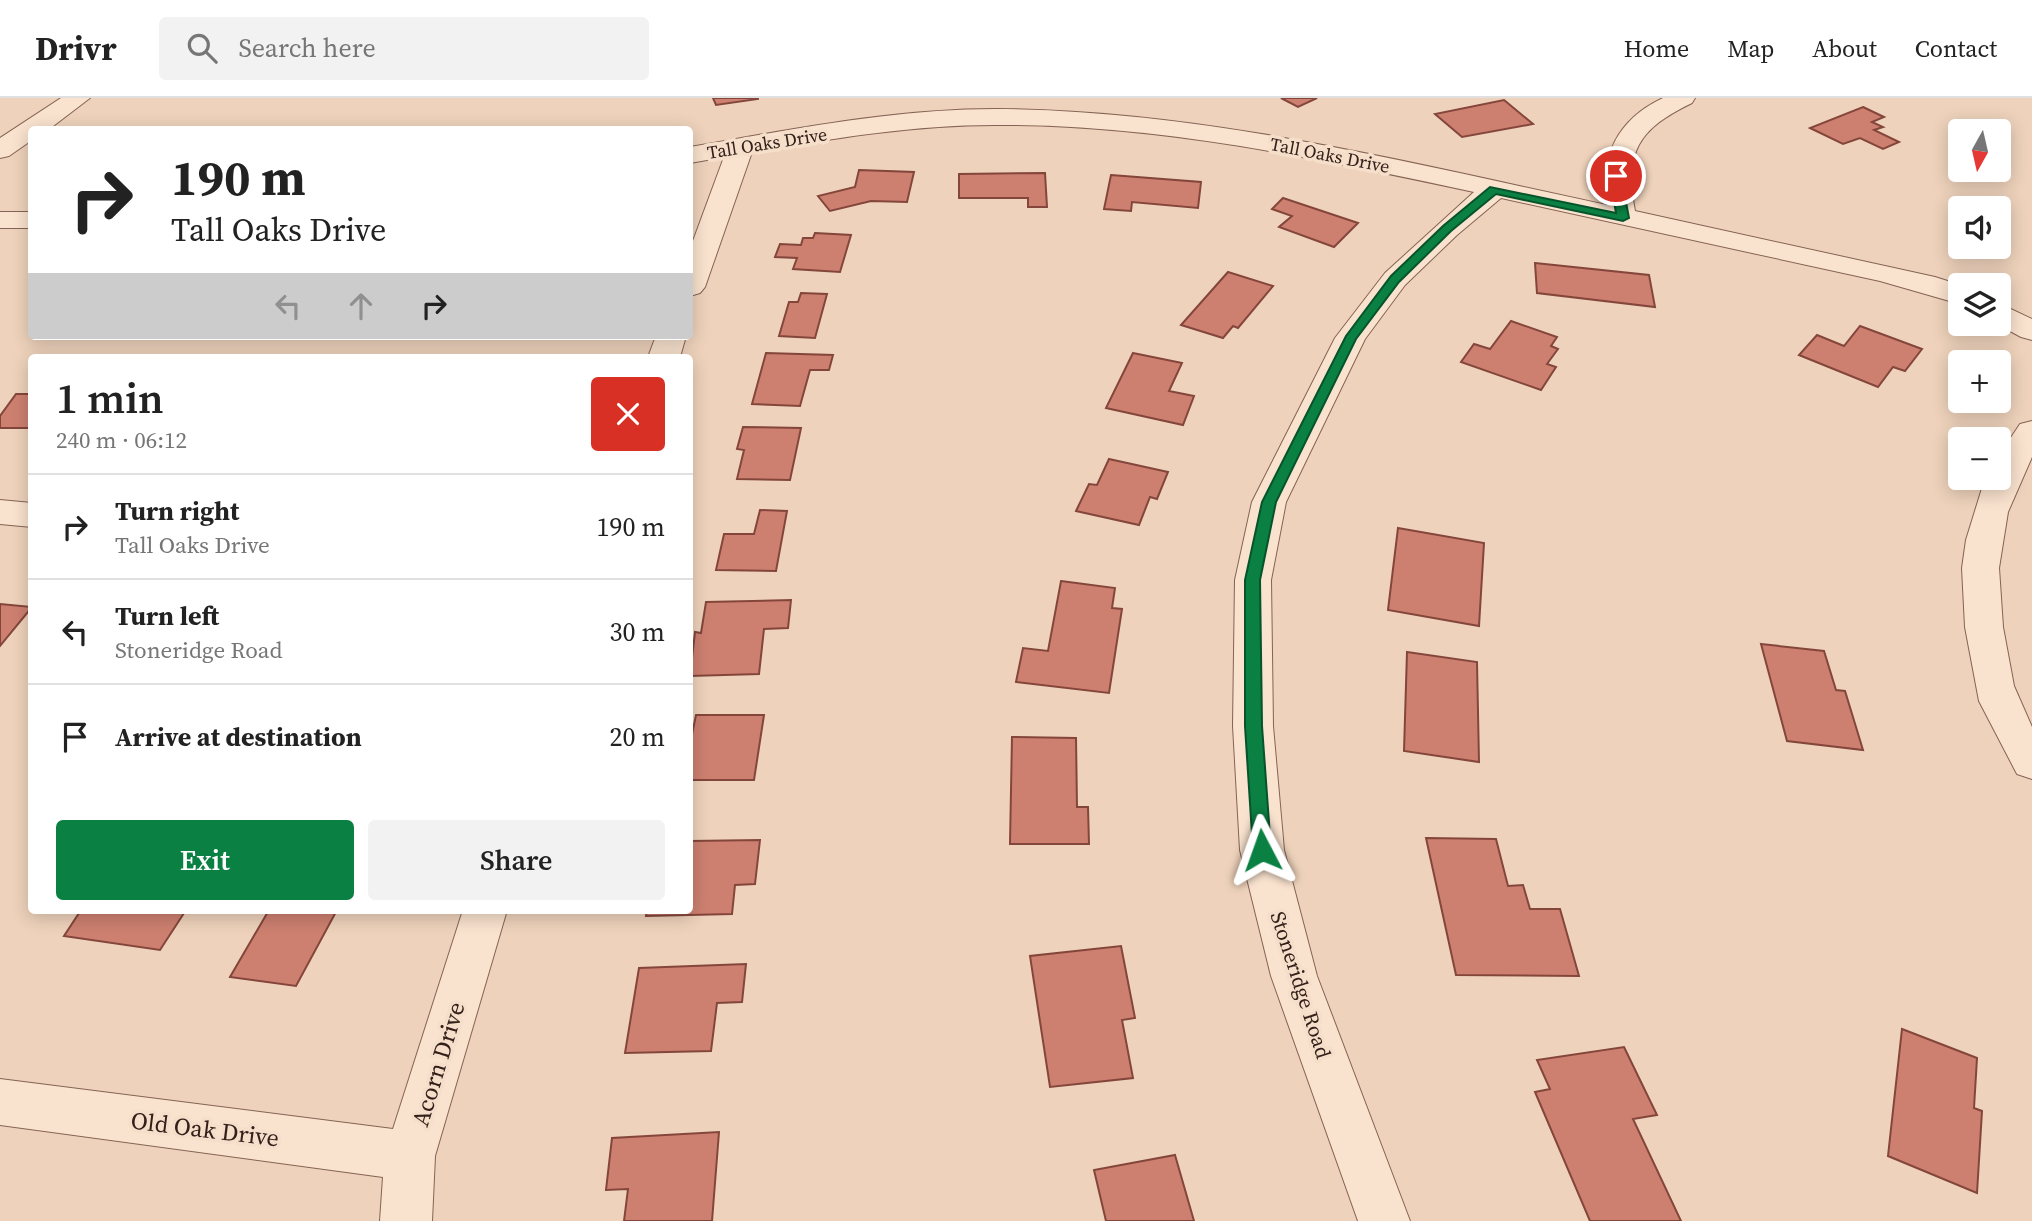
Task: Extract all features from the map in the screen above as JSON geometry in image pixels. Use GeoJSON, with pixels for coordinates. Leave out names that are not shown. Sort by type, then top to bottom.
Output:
{"type":"FeatureCollection","features":[{"type":"Feature","properties":{"kind":"street"},"geometry":{"type":"LineString","coordinates":[[36,126],[78,98]]}},
{"type":"Feature","properties":{"kind":"street"},"geometry":{"type":"LineString","coordinates":[[1623,218],[1616,176],[1623,147],[1642,122],[1684,98]]}},
{"type":"Feature","properties":{"kind":"street","name":"Tall Oaks Drive"},"geometry":{"type":"LineString","coordinates":[[693,155],[809,135],[940,119],[1139,111],[1880,272],[1925,282],[1948,291]]}},
{"type":"Feature","properties":{"kind":"street"},"geometry":{"type":"LineString","coordinates":[[0,150],[28,131]]}},
{"type":"Feature","properties":{"kind":"street"},"geometry":{"type":"LineString","coordinates":[[693,279],[741,147]]}},
{"type":"Feature","properties":{"kind":"street","name":"Stoneridge Road"},"geometry":{"type":"LineString","coordinates":[[1384,1221],[1294,976],[1262,850],[1254,726],[1253,580],[1269,502],[1350,338],[1395,279],[1447,229],[1494,190]]}},
{"type":"Feature","properties":{"kind":"street"},"geometry":{"type":"LineString","coordinates":[[0,220],[28,220]]}},
{"type":"Feature","properties":{"kind":"street"},"geometry":{"type":"LineString","coordinates":[[2011,319],[2032,331]]}},
{"type":"Feature","properties":{"kind":"street"},"geometry":{"type":"LineString","coordinates":[[2032,431],[2010,462],[1996,497],[1982,542],[1978,589],[1999,701],[2032,763]]}},
{"type":"Feature","properties":{"kind":"street"},"geometry":{"type":"LineString","coordinates":[[0,512],[28,515]]}},
{"type":"Feature","properties":{"kind":"street","name":"Acorn Drive"},"geometry":{"type":"LineString","coordinates":[[406,1221],[410,1156],[484,914]]}},
{"type":"Feature","properties":{"kind":"street","name":"Old Oak Drive"},"geometry":{"type":"LineString","coordinates":[[0,1102],[410,1156]]}},
{"type":"Feature","properties":{"kind":"building"},"geometry":{"type":"Polygon","coordinates":[[[713,98],[758,98],[758,99],[716,105],[713,98]]]}},
{"type":"Feature","properties":{"kind":"building"},"geometry":{"type":"Polygon","coordinates":[[[1281,98],[1317,98],[1298,107],[1281,98]]]}},
{"type":"Feature","properties":{"kind":"building"},"geometry":{"type":"Polygon","coordinates":[[[1504,100],[1533,124],[1462,137],[1435,114],[1504,100]]]}},
{"type":"Feature","properties":{"kind":"building"},"geometry":{"type":"Polygon","coordinates":[[[1863,107],[1884,117],[1872,122],[1883,127],[1874,130],[1899,142],[1883,149],[1860,138],[1843,144],[1810,128],[1863,107]]]}},
{"type":"Feature","properties":{"kind":"building"},"geometry":{"type":"Polygon","coordinates":[[[859,170],[914,172],[907,202],[871,201],[830,211],[818,196],[855,187],[859,170]]]}},
{"type":"Feature","properties":{"kind":"building"},"geometry":{"type":"Polygon","coordinates":[[[1045,173],[1047,207],[1028,207],[1028,198],[959,198],[959,174],[1045,173]]]}},
{"type":"Feature","properties":{"kind":"building"},"geometry":{"type":"Polygon","coordinates":[[[1111,175],[1201,182],[1198,208],[1132,202],[1131,211],[1104,209],[1111,175]]]}},
{"type":"Feature","properties":{"kind":"building"},"geometry":{"type":"Polygon","coordinates":[[[1283,198],[1358,223],[1334,247],[1279,227],[1292,216],[1272,209],[1283,198]]]}},
{"type":"Feature","properties":{"kind":"building"},"geometry":{"type":"Polygon","coordinates":[[[815,233],[851,235],[840,272],[793,269],[797,258],[775,257],[780,244],[801,245],[803,238],[813,238],[815,233]]]}},
{"type":"Feature","properties":{"kind":"building"},"geometry":{"type":"Polygon","coordinates":[[[1535,263],[1649,275],[1655,307],[1537,293],[1535,263]]]}},
{"type":"Feature","properties":{"kind":"building"},"geometry":{"type":"Polygon","coordinates":[[[1228,272],[1273,286],[1238,328],[1233,326],[1223,338],[1181,325],[1228,272]]]}},
{"type":"Feature","properties":{"kind":"building"},"geometry":{"type":"Polygon","coordinates":[[[801,293],[827,294],[815,338],[779,336],[789,302],[798,302],[801,293]]]}},
{"type":"Feature","properties":{"kind":"building"},"geometry":{"type":"Polygon","coordinates":[[[1511,321],[1557,337],[1551,346],[1558,349],[1547,364],[1556,367],[1541,390],[1461,362],[1474,344],[1490,349],[1511,321]]]}},
{"type":"Feature","properties":{"kind":"building"},"geometry":{"type":"Polygon","coordinates":[[[1860,326],[1922,349],[1905,371],[1893,367],[1878,387],[1799,355],[1817,335],[1844,346],[1860,326]]]}},
{"type":"Feature","properties":{"kind":"building"},"geometry":{"type":"Polygon","coordinates":[[[766,353],[833,355],[829,370],[810,370],[800,406],[752,404],[766,353]]]}},
{"type":"Feature","properties":{"kind":"building"},"geometry":{"type":"Polygon","coordinates":[[[1133,353],[1182,363],[1169,391],[1194,396],[1183,425],[1106,408],[1133,353]]]}},
{"type":"Feature","properties":{"kind":"building"},"geometry":{"type":"Polygon","coordinates":[[[16,394],[28,394],[28,428],[0,428],[0,416],[16,394]]]}},
{"type":"Feature","properties":{"kind":"building"},"geometry":{"type":"Polygon","coordinates":[[[743,427],[801,428],[790,480],[737,479],[744,450],[737,449],[743,427]]]}},
{"type":"Feature","properties":{"kind":"building"},"geometry":{"type":"Polygon","coordinates":[[[1109,459],[1168,472],[1157,499],[1150,497],[1139,525],[1076,511],[1089,484],[1097,485],[1109,459]]]}},
{"type":"Feature","properties":{"kind":"building"},"geometry":{"type":"Polygon","coordinates":[[[760,510],[787,511],[776,571],[716,570],[724,534],[754,534],[760,510]]]}},
{"type":"Feature","properties":{"kind":"building"},"geometry":{"type":"Polygon","coordinates":[[[1398,528],[1484,543],[1479,626],[1388,610],[1398,528]]]}},
{"type":"Feature","properties":{"kind":"building"},"geometry":{"type":"Polygon","coordinates":[[[1061,581],[1115,588],[1112,608],[1122,609],[1109,693],[1016,682],[1023,648],[1048,651],[1061,581]]]}},
{"type":"Feature","properties":{"kind":"building"},"geometry":{"type":"Polygon","coordinates":[[[791,600],[788,628],[764,629],[759,674],[693,676],[695,632],[701,633],[706,602],[791,600]]]}},
{"type":"Feature","properties":{"kind":"building"},"geometry":{"type":"Polygon","coordinates":[[[0,604],[28,607],[28,612],[0,646],[0,604]]]}},
{"type":"Feature","properties":{"kind":"building"},"geometry":{"type":"Polygon","coordinates":[[[1761,644],[1824,651],[1836,690],[1845,691],[1863,750],[1787,741],[1761,644]]]}},
{"type":"Feature","properties":{"kind":"building"},"geometry":{"type":"Polygon","coordinates":[[[1407,652],[1477,662],[1479,762],[1404,751],[1407,652]]]}},
{"type":"Feature","properties":{"kind":"building"},"geometry":{"type":"Polygon","coordinates":[[[696,715],[764,715],[754,780],[693,780],[693,730],[696,715]]]}},
{"type":"Feature","properties":{"kind":"building"},"geometry":{"type":"Polygon","coordinates":[[[1012,737],[1076,738],[1077,807],[1088,807],[1089,844],[1010,844],[1012,737]]]}},
{"type":"Feature","properties":{"kind":"building"},"geometry":{"type":"Polygon","coordinates":[[[1426,838],[1496,839],[1508,886],[1523,885],[1530,909],[1560,909],[1579,976],[1456,975],[1426,838]]]}},
{"type":"Feature","properties":{"kind":"building"},"geometry":{"type":"Polygon","coordinates":[[[760,840],[755,884],[735,885],[732,914],[646,916],[693,914],[693,841],[760,840]]]}},
{"type":"Feature","properties":{"kind":"building"},"geometry":{"type":"Polygon","coordinates":[[[78,914],[183,914],[160,950],[64,936],[78,914]]]}},
{"type":"Feature","properties":{"kind":"building"},"geometry":{"type":"Polygon","coordinates":[[[267,914],[335,914],[296,986],[230,977],[267,914]]]}},
{"type":"Feature","properties":{"kind":"building"},"geometry":{"type":"Polygon","coordinates":[[[1121,946],[1135,1018],[1122,1020],[1133,1078],[1050,1087],[1030,956],[1121,946]]]}},
{"type":"Feature","properties":{"kind":"building"},"geometry":{"type":"Polygon","coordinates":[[[746,964],[742,1002],[717,1003],[711,1051],[625,1053],[639,968],[746,964]]]}},
{"type":"Feature","properties":{"kind":"building"},"geometry":{"type":"Polygon","coordinates":[[[1902,1029],[1977,1058],[1974,1108],[1982,1111],[1977,1193],[1888,1156],[1902,1029]]]}},
{"type":"Feature","properties":{"kind":"building"},"geometry":{"type":"Polygon","coordinates":[[[1624,1047],[1657,1115],[1633,1119],[1681,1221],[1590,1221],[1535,1092],[1550,1089],[1537,1060],[1624,1047]]]}},
{"type":"Feature","properties":{"kind":"building"},"geometry":{"type":"Polygon","coordinates":[[[719,1132],[712,1221],[624,1221],[628,1189],[606,1190],[612,1138],[719,1132]]]}},
{"type":"Feature","properties":{"kind":"building"},"geometry":{"type":"Polygon","coordinates":[[[1175,1155],[1194,1221],[1106,1221],[1094,1170],[1175,1155]]]}},
{"type":"Feature","properties":{"kind":"route"},"geometry":{"type":"LineString","coordinates":[[1262,850],[1254,726],[1253,580],[1269,502],[1350,338],[1395,279],[1447,229],[1494,190],[1623,218],[1616,176]]}}]}
